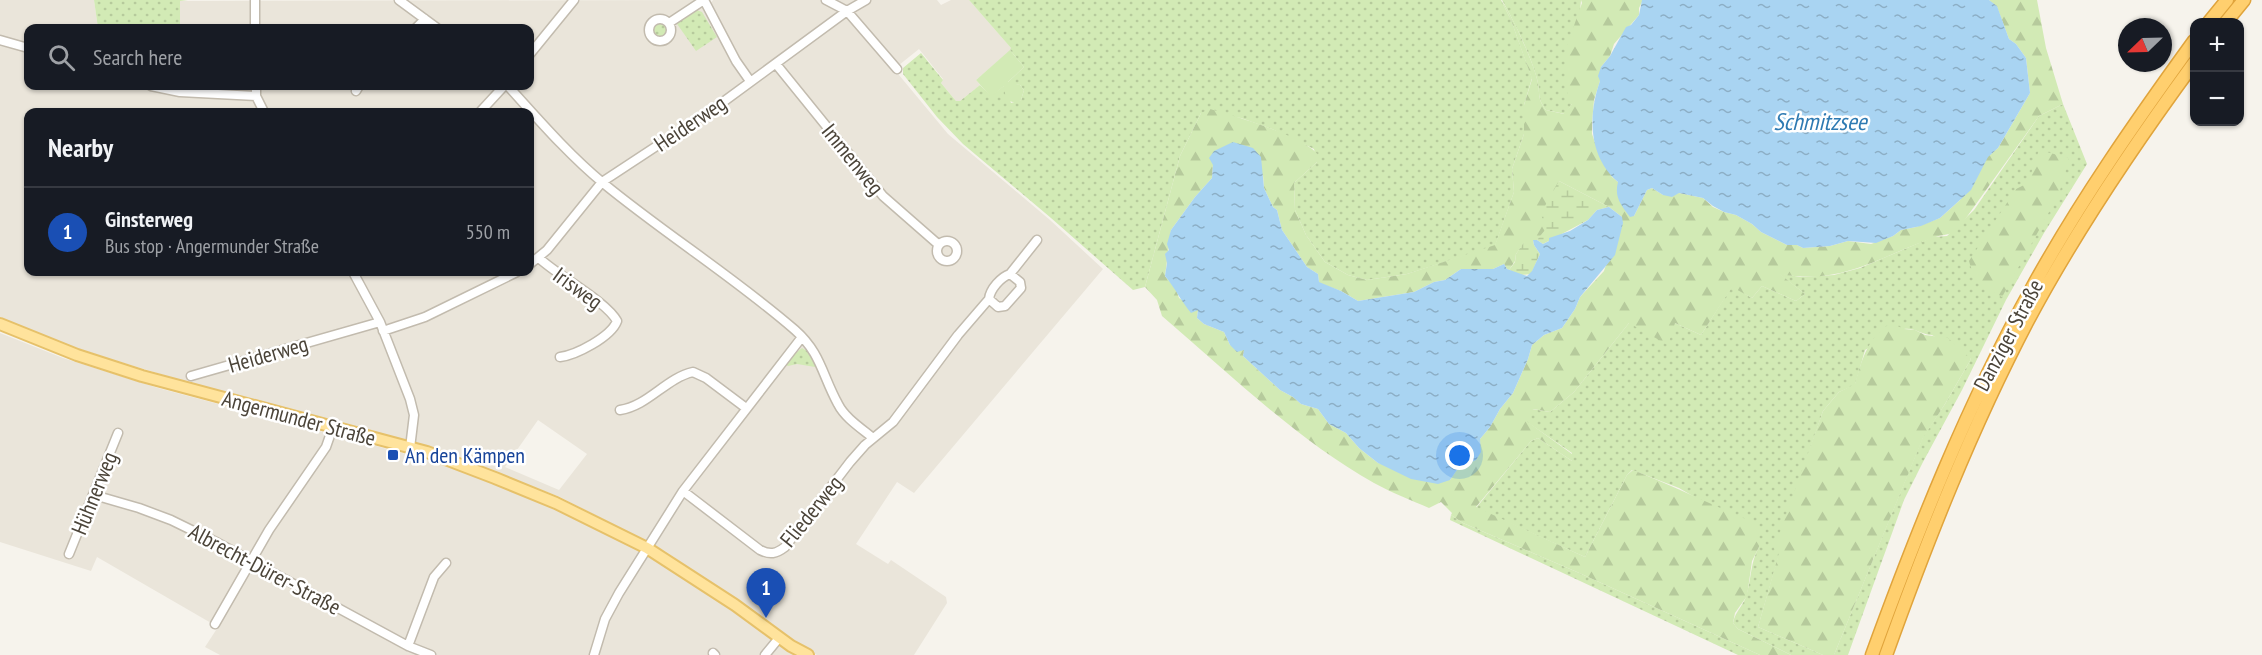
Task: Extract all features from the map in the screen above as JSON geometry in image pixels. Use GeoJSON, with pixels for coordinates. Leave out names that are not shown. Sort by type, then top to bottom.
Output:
{"type":"FeatureCollection","features":[{"type":"Feature","properties":{"kind":"highway"},"geometry":{"type":"LineString","coordinates":[[2212,18],[2227,0]]}},
{"type":"Feature","properties":{"kind":"highway"},"geometry":{"type":"LineString","coordinates":[[2229,18],[2244,0]]}},
{"type":"Feature","properties":{"kind":"highway","name":"Danziger Straße"},"geometry":{"type":"LineString","coordinates":[[1872,655],[1950,455],[2018,315],[2065,230],[2100,175],[2190,47]]}},
{"type":"Feature","properties":{"kind":"highway","name":"Danziger Straße"},"geometry":{"type":"LineString","coordinates":[[1886,655],[1934,525],[1961,460],[2028,321],[2112,178],[2190,69]]}},
{"type":"Feature","properties":{"kind":"main road","name":"Angermunder Straße"},"geometry":{"type":"LineString","coordinates":[[0,324],[77,355],[142,376],[410,448],[495,478],[556,503],[647,549],[808,655]]}},
{"type":"Feature","properties":{"kind":"street"},"geometry":{"type":"LineString","coordinates":[[255,0],[255,24]]}},
{"type":"Feature","properties":{"kind":"street"},"geometry":{"type":"LineString","coordinates":[[399,0],[432,24]]}},
{"type":"Feature","properties":{"kind":"street"},"geometry":{"type":"LineString","coordinates":[[534,49],[573,0]]}},
{"type":"Feature","properties":{"kind":"street"},"geometry":{"type":"LineString","coordinates":[[669,23],[704,0],[736,61],[750,81]]}},
{"type":"Feature","properties":{"kind":"street"},"geometry":{"type":"LineString","coordinates":[[826,0],[847,11],[897,69]]}},
{"type":"Feature","properties":{"kind":"street","name":"Heiderweg"},"geometry":{"type":"LineString","coordinates":[[534,261],[574,219],[602,182],[699,119],[847,11],[866,0]]}},
{"type":"Feature","properties":{"kind":"street"},"geometry":{"type":"LineString","coordinates":[[420,24],[425,19]]}},
{"type":"Feature","properties":{"kind":"street"},"geometry":{"type":"LineString","coordinates":[[0,40],[24,47]]}},
{"type":"Feature","properties":{"kind":"street","name":"Immenweg"},"geometry":{"type":"LineString","coordinates":[[776,64],[883,196],[939,245]]}},
{"type":"Feature","properties":{"kind":"street"},"geometry":{"type":"LineString","coordinates":[[170,90],[256,96]]}},
{"type":"Feature","properties":{"kind":"street"},"geometry":{"type":"LineString","coordinates":[[256,90],[256,96],[262,108]]}},
{"type":"Feature","properties":{"kind":"street"},"geometry":{"type":"LineString","coordinates":[[484,108],[502,90]]}},
{"type":"Feature","properties":{"kind":"street"},"geometry":{"type":"LineString","coordinates":[[510,90],[528,108]]}},
{"type":"Feature","properties":{"kind":"street"},"geometry":{"type":"LineString","coordinates":[[534,114],[602,182],[710,263],[802,337],[818,356],[838,405],[873,438]]}},
{"type":"Feature","properties":{"kind":"street","name":"Fliederweg"},"geometry":{"type":"LineString","coordinates":[[683,491],[760,550],[768,554],[786,547],[850,462],[873,438],[893,422],[958,335],[989,299],[989,293],[1005,276],[1010,274],[1037,240]]}},
{"type":"Feature","properties":{"kind":"street","name":"Irisweg"},"geometry":{"type":"LineString","coordinates":[[539,258],[609,311],[616,321],[608,333],[573,355],[560,357]]}},
{"type":"Feature","properties":{"kind":"street"},"geometry":{"type":"LineString","coordinates":[[989,299],[998,307],[1005,306],[1021,288],[1020,282],[1010,274]]}},
{"type":"Feature","properties":{"kind":"street"},"geometry":{"type":"LineString","coordinates":[[355,276],[381,326],[410,399],[414,415],[410,448]]}},
{"type":"Feature","properties":{"kind":"street","name":"Heiderweg"},"geometry":{"type":"LineString","coordinates":[[191,376],[381,326],[425,317],[509,276]]}},
{"type":"Feature","properties":{"kind":"street"},"geometry":{"type":"LineString","coordinates":[[594,655],[605,619],[619,593],[683,491],[802,337]]}},
{"type":"Feature","properties":{"kind":"street"},"geometry":{"type":"LineString","coordinates":[[620,411],[637,405],[682,376],[693,372],[706,378],[746,408]]}},
{"type":"Feature","properties":{"kind":"street"},"geometry":{"type":"LineString","coordinates":[[215,624],[269,530],[326,447],[333,427]]}},
{"type":"Feature","properties":{"kind":"street","name":"Hühnerweg"},"geometry":{"type":"LineString","coordinates":[[69,554],[118,433]]}},
{"type":"Feature","properties":{"kind":"street","name":"Albrecht-Dürer-Straße"},"geometry":{"type":"LineString","coordinates":[[93,495],[171,520],[252,561],[408,646],[431,655]]}},
{"type":"Feature","properties":{"kind":"street"},"geometry":{"type":"LineString","coordinates":[[408,646],[434,577],[446,563]]}},
{"type":"Feature","properties":{"kind":"street"},"geometry":{"type":"LineString","coordinates":[[765,655],[779,638]]}},
{"type":"Feature","properties":{"kind":"shaded area"},"geometry":{"type":"Polygon","coordinates":[[[0,0],[94,0],[97,24],[24,24],[24,90],[534,90],[534,24],[180,24],[180,1],[705,0],[711,3],[713,0],[937,0],[941,5],[951,0],[969,0],[1012,49],[976,80],[980,85],[960,101],[956,101],[941,83],[943,79],[919,49],[894,69],[948,134],[1050,220],[1103,269],[914,493],[897,482],[856,544],[888,564],[891,560],[946,597],[947,603],[914,655],[817,655],[792,641],[665,551],[560,497],[428,446],[187,382],[54,340],[0,317],[0,0]],[[538,420],[505,467],[559,490],[587,454],[538,420]]]}},
{"type":"Feature","properties":{"kind":"shaded area"},"geometry":{"type":"Polygon","coordinates":[[[0,333],[63,358],[158,388],[436,462],[554,506],[670,568],[795,655],[220,655],[205,647],[218,627],[97,557],[91,571],[0,542],[0,333]]]}},
{"type":"Feature","properties":{"kind":"green space"},"geometry":{"type":"Polygon","coordinates":[[[94,0],[188,0],[180,1],[180,24],[97,24],[94,0]]]}},
{"type":"Feature","properties":{"kind":"green space"},"geometry":{"type":"Polygon","coordinates":[[[969,0],[1501,0],[1511,20],[1532,78],[1524,105],[1524,134],[1512,169],[1514,192],[1495,246],[1407,274],[1367,280],[1348,275],[1325,262],[1306,235],[1295,210],[1294,183],[1317,162],[1314,149],[1272,129],[1241,118],[1201,113],[1180,156],[1145,287],[1133,290],[963,144],[937,117],[903,74],[903,68],[921,53],[943,80],[941,83],[956,101],[960,101],[980,85],[991,96],[1005,85],[1011,103],[1021,100],[1024,90],[1020,85],[1007,83],[1024,67],[1010,50],[1011,48],[969,0]]]}},
{"type":"Feature","properties":{"kind":"green space"},"geometry":{"type":"Polygon","coordinates":[[[1501,0],[1516,26],[1531,61],[1543,106],[1546,110],[1564,114],[1572,104],[1568,98],[1565,51],[1582,3],[1581,0],[1643,0],[1639,8],[1639,15],[1614,44],[1610,56],[1601,67],[1592,123],[1592,134],[1599,154],[1612,177],[1618,182],[1634,216],[1647,190],[1652,188],[1663,195],[1679,193],[1703,198],[1713,207],[1736,215],[1761,232],[1787,245],[1797,245],[1803,248],[1830,246],[1848,241],[1871,244],[1893,236],[1901,230],[1940,218],[1960,200],[1988,156],[1998,148],[2030,93],[2026,58],[2016,44],[2009,39],[1997,7],[1989,0],[2037,0],[2046,48],[2063,104],[2039,116],[1956,232],[1933,238],[1840,273],[1821,276],[1780,274],[1805,294],[1796,301],[1762,286],[1752,298],[1732,287],[1701,335],[1675,323],[1668,345],[1629,323],[1574,392],[1550,412],[1533,409],[1525,420],[1572,454],[1572,461],[1538,438],[1531,441],[1476,507],[1585,557],[1627,475],[1633,470],[1755,523],[1759,527],[1759,547],[1752,561],[1747,596],[1735,613],[1733,623],[1738,629],[1791,655],[1760,655],[1463,523],[1451,515],[1452,513],[1441,502],[1429,508],[1374,483],[1345,466],[1238,383],[1162,316],[1157,300],[1145,287],[1180,156],[1201,113],[1210,109],[1284,134],[1311,148],[1318,155],[1317,162],[1294,183],[1295,210],[1306,235],[1325,262],[1348,275],[1367,280],[1407,274],[1495,245],[1514,192],[1512,169],[1524,134],[1524,105],[1532,79],[1511,20],[1501,0]],[[1213,165],[1212,178],[1171,230],[1165,276],[1176,289],[1179,298],[1198,310],[1197,318],[1204,324],[1224,332],[1230,345],[1244,350],[1243,356],[1280,390],[1301,404],[1318,409],[1329,424],[1346,433],[1359,448],[1378,463],[1450,480],[1458,469],[1477,456],[1480,439],[1513,393],[1532,345],[1544,335],[1562,328],[1580,297],[1604,271],[1622,217],[1609,207],[1559,181],[1546,230],[1537,240],[1525,242],[1516,254],[1515,261],[1509,270],[1504,264],[1493,269],[1461,269],[1445,280],[1434,282],[1414,292],[1358,301],[1341,291],[1319,283],[1318,274],[1307,267],[1282,230],[1277,210],[1273,207],[1264,188],[1263,175],[1213,165]]]}},
{"type":"Feature","properties":{"kind":"green space"},"geometry":{"type":"Polygon","coordinates":[[[1502,0],[1581,0],[1572,104],[1565,114],[1546,110],[1543,106],[1531,60],[1502,0]]]}},
{"type":"Feature","properties":{"kind":"green space"},"geometry":{"type":"Polygon","coordinates":[[[697,10],[702,12],[717,37],[696,51],[675,21],[697,10]]]}},
{"type":"Feature","properties":{"kind":"green space"},"geometry":{"type":"Polygon","coordinates":[[[659,22],[665,25],[668,31],[665,37],[659,40],[653,37],[650,31],[653,25],[659,22]]]}},
{"type":"Feature","properties":{"kind":"green space"},"geometry":{"type":"Polygon","coordinates":[[[1010,50],[1024,67],[1008,82],[1020,85],[1024,90],[1021,100],[1016,103],[1006,100],[1004,86],[991,97],[976,80],[1010,50]]]}},
{"type":"Feature","properties":{"kind":"green space"},"geometry":{"type":"Polygon","coordinates":[[[2063,104],[2087,164],[2006,300],[1904,500],[1848,655],[1834,655],[1923,437],[1971,359],[1932,335],[1904,329],[1889,335],[1865,350],[1855,385],[1839,392],[1823,411],[1808,455],[1758,627],[1823,655],[1791,655],[1738,629],[1733,623],[1734,619],[1746,597],[1759,547],[1703,502],[1679,488],[1632,470],[1627,475],[1585,557],[1476,508],[1531,441],[1538,438],[1572,461],[1572,453],[1524,420],[1532,409],[1550,412],[1574,392],[1629,323],[1675,323],[1701,335],[1732,286],[1752,298],[1762,286],[1796,301],[1805,294],[1778,273],[1800,277],[1834,275],[1860,268],[1933,237],[1947,236],[1974,210],[2039,116],[2063,104]]]}},
{"type":"Feature","properties":{"kind":"green space"},"geometry":{"type":"Polygon","coordinates":[[[2039,150],[2069,158],[2059,194],[2002,297],[1977,279],[1969,261],[2016,189],[2028,183],[2039,150]]]}},
{"type":"Feature","properties":{"kind":"green space"},"geometry":{"type":"Polygon","coordinates":[[[1559,181],[1609,207],[1597,210],[1588,220],[1543,244],[1537,240],[1545,230],[1541,213],[1559,181]]]}},
{"type":"Feature","properties":{"kind":"green space"},"geometry":{"type":"Polygon","coordinates":[[[1533,240],[1540,254],[1531,274],[1521,275],[1509,270],[1525,241],[1533,240]]]}},
{"type":"Feature","properties":{"kind":"green space"},"geometry":{"type":"Polygon","coordinates":[[[1891,323],[1925,335],[1948,338],[1971,359],[1923,438],[1834,655],[1823,655],[1758,627],[1779,553],[1774,549],[1823,411],[1839,392],[1855,384],[1863,357],[1871,342],[1891,323]]]}},
{"type":"Feature","properties":{"kind":"green space"},"geometry":{"type":"Polygon","coordinates":[[[802,348],[807,351],[815,367],[786,365],[792,356],[802,348]]]}},
{"type":"Feature","properties":{"kind":"green space"},"geometry":{"type":"Polygon","coordinates":[[[1451,515],[1463,523],[1760,655],[1738,655],[1450,520],[1451,515]]]}},
{"type":"Feature","properties":{"kind":"water","name":"Schmitzsee"},"geometry":{"type":"Polygon","coordinates":[[[1642,0],[1989,0],[1997,6],[2009,39],[2016,44],[2026,58],[2030,93],[1998,148],[1988,157],[1971,190],[1940,218],[1921,226],[1901,230],[1876,243],[1848,241],[1830,246],[1803,248],[1797,245],[1787,245],[1761,232],[1736,215],[1713,206],[1703,198],[1679,193],[1672,197],[1663,195],[1652,188],[1647,190],[1634,216],[1630,217],[1618,197],[1618,182],[1608,172],[1596,148],[1593,121],[1601,67],[1610,56],[1626,27],[1631,25],[1639,15],[1642,0]]]}},
{"type":"Feature","properties":{"kind":"water"},"geometry":{"type":"Polygon","coordinates":[[[1233,142],[1253,148],[1261,157],[1264,188],[1273,207],[1277,210],[1282,230],[1307,267],[1318,274],[1319,282],[1358,301],[1414,292],[1434,282],[1445,280],[1461,269],[1493,269],[1504,264],[1507,269],[1527,276],[1540,254],[1533,240],[1543,244],[1549,241],[1549,238],[1570,231],[1588,220],[1597,210],[1609,207],[1622,217],[1623,223],[1615,255],[1580,297],[1562,328],[1544,335],[1532,345],[1513,393],[1480,439],[1481,452],[1476,460],[1459,467],[1450,480],[1438,484],[1411,479],[1378,463],[1359,448],[1346,433],[1329,424],[1318,409],[1301,404],[1280,390],[1243,356],[1244,350],[1237,352],[1230,345],[1224,332],[1204,324],[1197,318],[1198,310],[1191,313],[1165,276],[1167,263],[1165,254],[1169,250],[1167,244],[1171,230],[1212,178],[1213,165],[1209,158],[1214,151],[1233,142]]]}},
{"type":"Feature","properties":{"kind":"place","name":"An den Kämpen"},"geometry":{"type":"Point","coordinates":[393,455]}},
{"type":"Feature","properties":{"kind":"place","name":"Ginsterweg"},"geometry":{"type":"Point","coordinates":[766,618]}}]}
